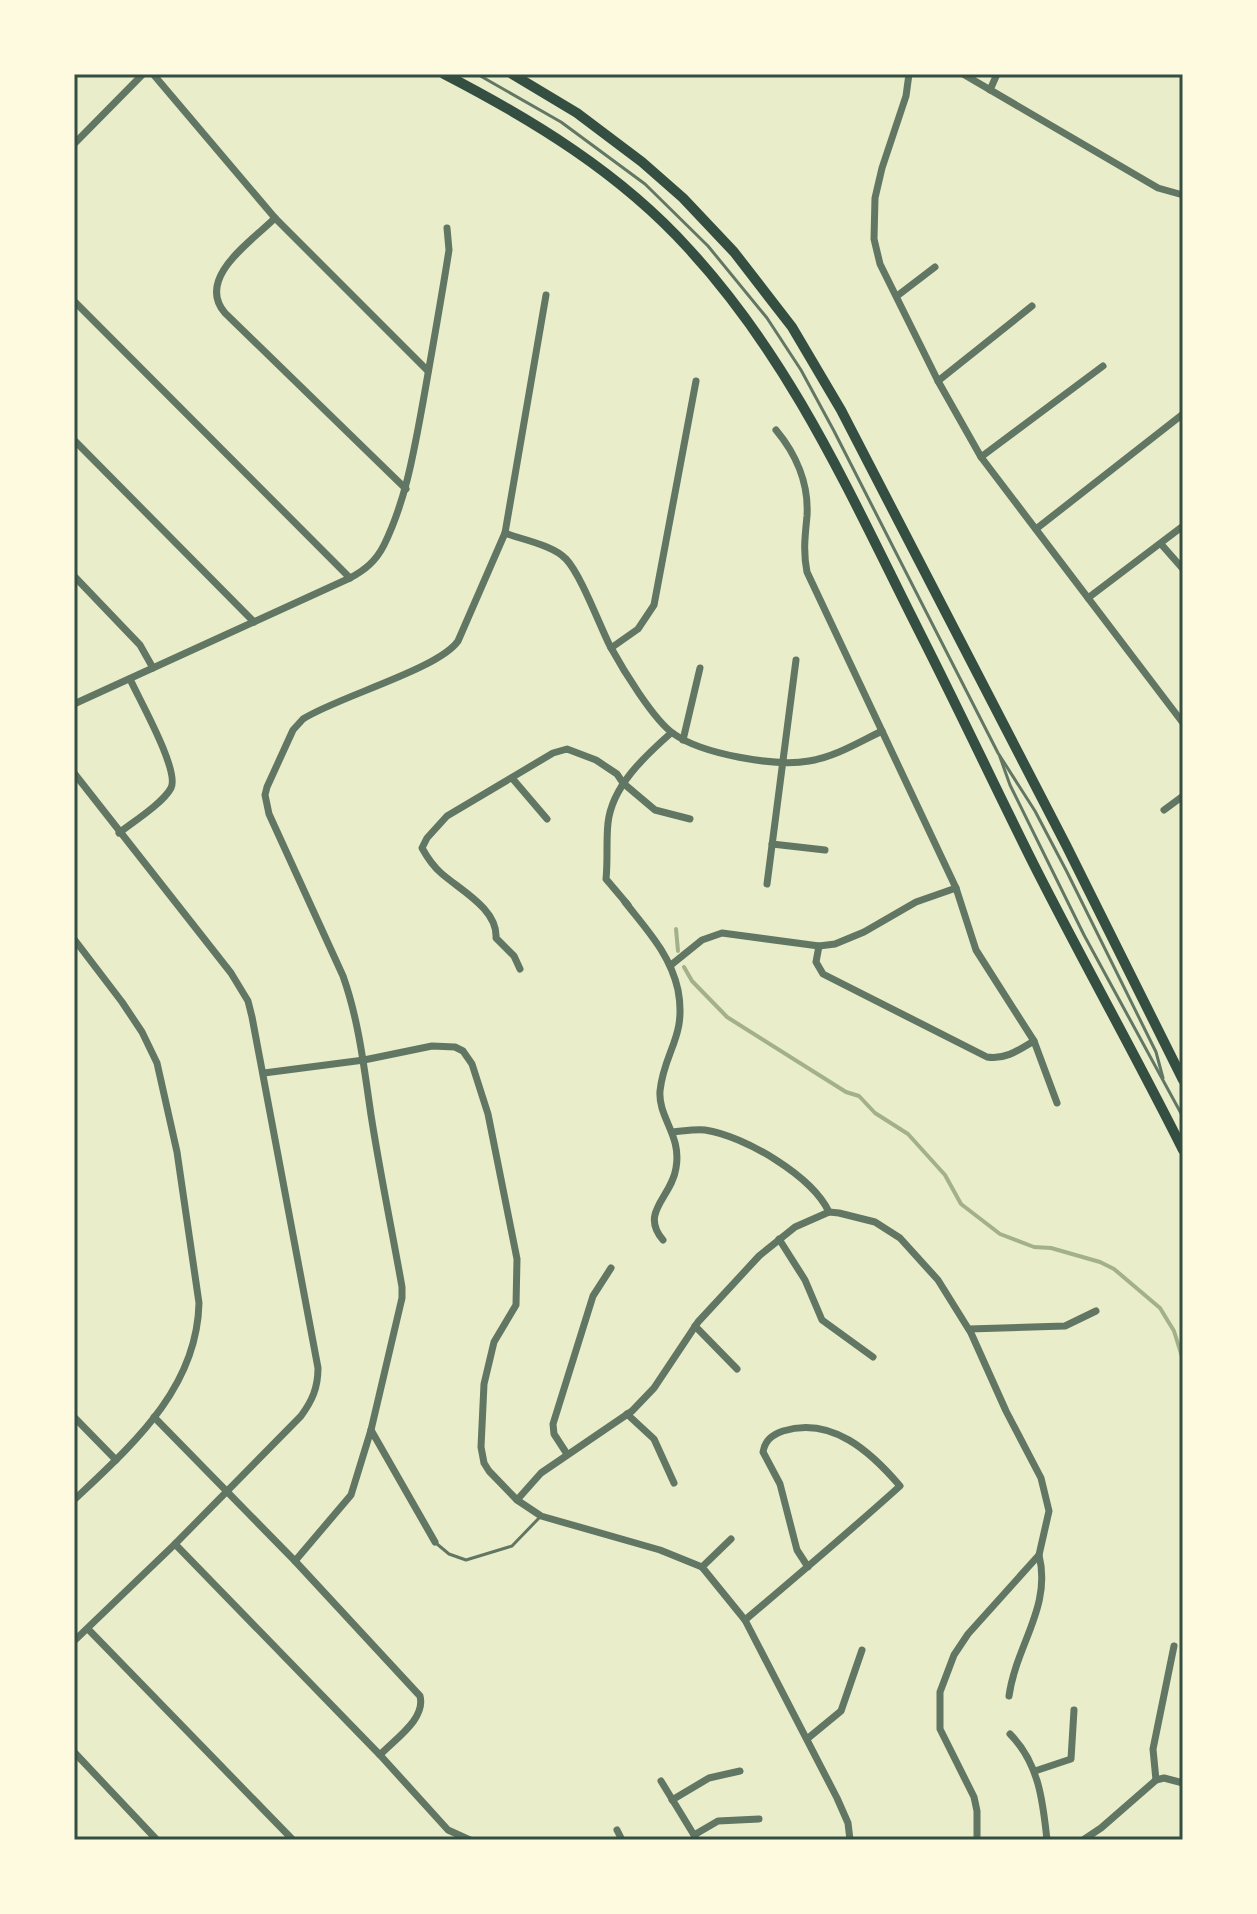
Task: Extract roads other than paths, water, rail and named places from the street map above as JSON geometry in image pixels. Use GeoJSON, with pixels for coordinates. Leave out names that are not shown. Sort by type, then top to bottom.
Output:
{"type":"FeatureCollection","features":[{"type":"Feature","properties":{"kind":"main road"},"geometry":{"type":"LineString","coordinates":[[444,74],[516,112],[599,167],[686,244],[759,333],[807,412],[1033,864],[1183,1150]]}},
{"type":"Feature","properties":{"kind":"main road"},"geometry":{"type":"LineString","coordinates":[[512,74],[587,121],[642,162],[683,198],[734,252],[792,327],[841,410],[1066,845],[1183,1080]]}},
{"type":"Feature","properties":{"kind":"street"},"geometry":{"type":"LineString","coordinates":[[74,144],[143,74]]}},
{"type":"Feature","properties":{"kind":"street"},"geometry":{"type":"LineString","coordinates":[[153,74],[275,218],[428,371]]}},
{"type":"Feature","properties":{"kind":"street"},"geometry":{"type":"LineString","coordinates":[[909,74],[906,96],[882,168],[873,218],[880,264],[938,381],[981,457],[1183,723]]}},
{"type":"Feature","properties":{"kind":"street"},"geometry":{"type":"LineString","coordinates":[[963,74],[1158,188],[1183,195]]}},
{"type":"Feature","properties":{"kind":"street"},"geometry":{"type":"LineString","coordinates":[[990,90],[997,74]]}},
{"type":"Feature","properties":{"kind":"street"},"geometry":{"type":"LineString","coordinates":[[275,218],[222,271],[215,291],[219,306],[406,489]]}},
{"type":"Feature","properties":{"kind":"street"},"geometry":{"type":"LineString","coordinates":[[74,704],[367,568],[384,546],[406,489],[449,250],[447,228]]}},
{"type":"Feature","properties":{"kind":"street"},"geometry":{"type":"LineString","coordinates":[[897,296],[935,267]]}},
{"type":"Feature","properties":{"kind":"street"},"geometry":{"type":"LineString","coordinates":[[295,1561],[351,1495],[371,1430],[402,1293],[364,1060],[347,988],[269,814],[265,795],[293,730],[303,719],[428,662],[455,646],[505,533],[546,295]]}},
{"type":"Feature","properties":{"kind":"street"},"geometry":{"type":"LineString","coordinates":[[74,301],[350,578]]}},
{"type":"Feature","properties":{"kind":"street"},"geometry":{"type":"LineString","coordinates":[[938,381],[1032,306]]}},
{"type":"Feature","properties":{"kind":"street"},"geometry":{"type":"LineString","coordinates":[[981,457],[1103,366]]}},
{"type":"Feature","properties":{"kind":"street"},"geometry":{"type":"LineString","coordinates":[[611,648],[638,629],[654,605],[696,381]]}},
{"type":"Feature","properties":{"kind":"street"},"geometry":{"type":"LineString","coordinates":[[1036,529],[1183,414]]}},
{"type":"Feature","properties":{"kind":"street"},"geometry":{"type":"LineString","coordinates":[[776,430],[799,468],[806,490],[807,515],[803,542],[807,572],[956,888],[983,963],[1034,1041],[1057,1103]]}},
{"type":"Feature","properties":{"kind":"street"},"geometry":{"type":"LineString","coordinates":[[74,440],[254,622]]}},
{"type":"Feature","properties":{"kind":"street"},"geometry":{"type":"LineString","coordinates":[[1088,598],[1183,526]]}},
{"type":"Feature","properties":{"kind":"street"},"geometry":{"type":"LineString","coordinates":[[505,533],[564,557],[611,648],[651,709],[671,733],[683,740],[700,747],[782,763],[826,757],[882,731]]}},
{"type":"Feature","properties":{"kind":"street"},"geometry":{"type":"LineString","coordinates":[[1161,544],[1183,569]]}},
{"type":"Feature","properties":{"kind":"street"},"geometry":{"type":"LineString","coordinates":[[74,576],[140,645],[153,668]]}},
{"type":"Feature","properties":{"kind":"street"},"geometry":{"type":"LineString","coordinates":[[767,884],[796,660]]}},
{"type":"Feature","properties":{"kind":"street"},"geometry":{"type":"LineString","coordinates":[[683,740],[700,668]]}},
{"type":"Feature","properties":{"kind":"street"},"geometry":{"type":"LineString","coordinates":[[119,833],[166,795],[174,781],[174,773],[130,679]]}},
{"type":"Feature","properties":{"kind":"street"},"geometry":{"type":"LineString","coordinates":[[663,1240],[655,1230],[653,1220],[676,1172],[677,1152],[673,1132],[660,1101],[662,1080],[680,1026],[678,990],[671,965],[655,939],[606,879],[608,820],[623,783],[648,753],[671,733]]}},
{"type":"Feature","properties":{"kind":"street"},"geometry":{"type":"LineString","coordinates":[[520,969],[514,956],[496,938],[497,929],[482,906],[439,872],[425,854],[423,844],[447,816],[553,753],[567,749],[612,770],[655,810],[690,819]]}},
{"type":"Feature","properties":{"kind":"street"},"geometry":{"type":"LineString","coordinates":[[74,773],[248,1001],[318,1368],[318,1383],[310,1404],[301,1416],[74,1641]]}},
{"type":"Feature","properties":{"kind":"street"},"geometry":{"type":"LineString","coordinates":[[512,778],[547,819]]}},
{"type":"Feature","properties":{"kind":"street"},"geometry":{"type":"LineString","coordinates":[[1164,810],[1183,796]]}},
{"type":"Feature","properties":{"kind":"street"},"geometry":{"type":"LineString","coordinates":[[772,844],[825,850]]}},
{"type":"Feature","properties":{"kind":"street"},"geometry":{"type":"LineString","coordinates":[[671,965],[702,940],[722,933],[819,946],[849,940],[896,911],[956,888]]}},
{"type":"Feature","properties":{"kind":"street"},"geometry":{"type":"LineString","coordinates":[[625,902],[637,917]]}},
{"type":"Feature","properties":{"kind":"street"},"geometry":{"type":"LineString","coordinates":[[74,939],[122,1002],[148,1044],[166,1097],[198,1277],[199,1328],[184,1374],[154,1417],[116,1460],[74,1500]]}},
{"type":"Feature","properties":{"kind":"street"},"geometry":{"type":"LineString","coordinates":[[819,946],[816,962],[823,974],[987,1057],[997,1059],[1008,1056],[1034,1041]]}},
{"type":"Feature","properties":{"kind":"street"},"geometry":{"type":"LineString","coordinates":[[264,1073],[364,1060],[444,1045],[463,1051],[472,1064],[488,1114],[517,1259],[516,1305],[494,1342],[488,1362],[483,1394],[481,1447],[484,1463],[517,1500],[541,1516],[660,1550],[702,1567],[745,1620],[848,1823],[850,1840]]}},
{"type":"Feature","properties":{"kind":"street"},"geometry":{"type":"LineString","coordinates":[[673,1132],[705,1130],[767,1155],[808,1183],[829,1212]]}},
{"type":"Feature","properties":{"kind":"street"},"geometry":{"type":"LineString","coordinates":[[517,1500],[541,1473],[627,1414],[654,1388],[695,1326],[759,1256],[779,1239],[795,1227],[829,1212],[875,1222],[911,1247],[938,1280],[969,1329],[1047,1494],[1049,1511],[1039,1555],[1044,1578],[1042,1596],[1016,1662],[1009,1696]]}},
{"type":"Feature","properties":{"kind":"street"},"geometry":{"type":"LineString","coordinates":[[779,1239],[805,1280],[822,1320],[873,1357]]}},
{"type":"Feature","properties":{"kind":"street"},"geometry":{"type":"LineString","coordinates":[[567,1454],[554,1434],[553,1424],[593,1296],[611,1268]]}},
{"type":"Feature","properties":{"kind":"street"},"geometry":{"type":"LineString","coordinates":[[969,1329],[1065,1326],[1096,1311]]}},
{"type":"Feature","properties":{"kind":"street"},"geometry":{"type":"LineString","coordinates":[[695,1326],[737,1369]]}},
{"type":"Feature","properties":{"kind":"street"},"geometry":{"type":"LineString","coordinates":[[627,1414],[654,1439],[674,1483]]}},
{"type":"Feature","properties":{"kind":"street"},"geometry":{"type":"LineString","coordinates":[[74,1417],[116,1460]]}},
{"type":"Feature","properties":{"kind":"street"},"geometry":{"type":"LineString","coordinates":[[154,1417],[295,1561],[420,1696],[422,1706],[417,1717],[380,1755]]}},
{"type":"Feature","properties":{"kind":"street"},"geometry":{"type":"LineString","coordinates":[[745,1620],[808,1567],[900,1486],[864,1449],[832,1432],[803,1428],[781,1432],[766,1441],[763,1455],[780,1484],[797,1550],[808,1567]]}},
{"type":"Feature","properties":{"kind":"street"},"geometry":{"type":"LineString","coordinates":[[371,1430],[435,1542]]}},
{"type":"Feature","properties":{"kind":"street"},"geometry":{"type":"LineString","coordinates":[[702,1567],[731,1539]]}},
{"type":"Feature","properties":{"kind":"street"},"geometry":{"type":"LineString","coordinates":[[175,1544],[380,1755],[448,1830],[470,1840]]}},
{"type":"Feature","properties":{"kind":"street"},"geometry":{"type":"LineString","coordinates":[[977,1840],[974,1797],[940,1729],[940,1692],[954,1655],[968,1634],[1039,1555]]}},
{"type":"Feature","properties":{"kind":"street"},"geometry":{"type":"LineString","coordinates":[[88,1629],[293,1840]]}},
{"type":"Feature","properties":{"kind":"street"},"geometry":{"type":"LineString","coordinates":[[1156,1780],[1153,1749],[1174,1646]]}},
{"type":"Feature","properties":{"kind":"street"},"geometry":{"type":"LineString","coordinates":[[807,1739],[841,1711],[862,1650]]}},
{"type":"Feature","properties":{"kind":"street"},"geometry":{"type":"LineString","coordinates":[[1035,1771],[1072,1758],[1074,1710]]}},
{"type":"Feature","properties":{"kind":"street"},"geometry":{"type":"LineString","coordinates":[[1010,1734],[1026,1753],[1035,1771],[1047,1840]]}},
{"type":"Feature","properties":{"kind":"street"},"geometry":{"type":"LineString","coordinates":[[74,1752],[157,1840]]}},
{"type":"Feature","properties":{"kind":"street"},"geometry":{"type":"LineString","coordinates":[[672,1800],[709,1778],[740,1771]]}},
{"type":"Feature","properties":{"kind":"street"},"geometry":{"type":"LineString","coordinates":[[1083,1840],[1156,1780],[1164,1778],[1183,1783]]}},
{"type":"Feature","properties":{"kind":"street"},"geometry":{"type":"LineString","coordinates":[[661,1781],[696,1837],[718,1821],[759,1819]]}},
{"type":"Feature","properties":{"kind":"street"},"geometry":{"type":"LineString","coordinates":[[447,1840],[448,1830]]}},
{"type":"Feature","properties":{"kind":"street"},"geometry":{"type":"LineString","coordinates":[[617,1830],[622,1840]]}},
{"type":"Feature","properties":{"kind":"lane"},"geometry":{"type":"LineString","coordinates":[[477,74],[561,122],[620,164],[691,229],[750,296],[794,359],[828,418],[998,753],[1010,785],[1084,935],[1183,1117]]}},
{"type":"Feature","properties":{"kind":"lane"},"geometry":{"type":"LineString","coordinates":[[998,753],[1016,779],[1067,872],[1156,1052],[1163,1078]]}},
{"type":"Feature","properties":{"kind":"lane"},"geometry":{"type":"LineString","coordinates":[[435,1542],[449,1554],[466,1560],[512,1546],[541,1516]]}},
{"type":"Feature","properties":{"kind":"waterway"},"geometry":{"type":"LineString","coordinates":[[676,929],[678,951]]}},
{"type":"Feature","properties":{"kind":"waterway"},"geometry":{"type":"LineString","coordinates":[[684,967],[692,981],[727,1017],[846,1092],[859,1096],[875,1113],[908,1134],[945,1175],[961,1204],[1000,1234],[1034,1247],[1051,1248],[1100,1262],[1114,1269],[1160,1308],[1174,1331],[1183,1360]]}}]}
